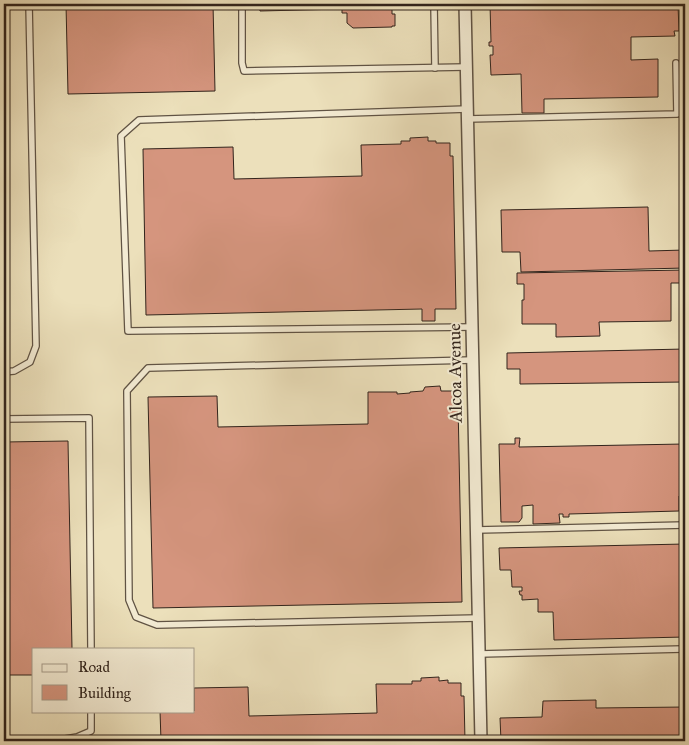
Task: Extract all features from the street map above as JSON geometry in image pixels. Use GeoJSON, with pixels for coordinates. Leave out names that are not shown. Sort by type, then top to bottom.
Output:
{"type":"FeatureCollection","features":[{"type":"Feature","properties":{"kind":"street","name":"Alcoa Avenue"},"geometry":{"type":"LineString","coordinates":[[465,4],[481,741]]}},
{"type":"Feature","properties":{"kind":"lane"},"geometry":{"type":"LineString","coordinates":[[4,372],[14,372],[30,362],[36,346],[29,4]]}},
{"type":"Feature","properties":{"kind":"lane"},"geometry":{"type":"LineString","coordinates":[[242,4],[242,63],[244,72],[466,67]]}},
{"type":"Feature","properties":{"kind":"lane"},"geometry":{"type":"LineString","coordinates":[[434,4],[435,68]]}},
{"type":"Feature","properties":{"kind":"lane"},"geometry":{"type":"LineString","coordinates":[[472,327],[128,331],[121,136],[138,120],[467,114],[677,114],[676,64]]}},
{"type":"Feature","properties":{"kind":"lane"},"geometry":{"type":"LineString","coordinates":[[473,360],[148,368],[127,391],[129,600],[136,617],[157,625],[478,618]]}},
{"type":"Feature","properties":{"kind":"lane"},"geometry":{"type":"LineString","coordinates":[[4,420],[89,418],[91,648]]}},
{"type":"Feature","properties":{"kind":"lane"},"geometry":{"type":"LineString","coordinates":[[476,530],[685,525]]}},
{"type":"Feature","properties":{"kind":"lane"},"geometry":{"type":"LineString","coordinates":[[479,654],[684,650]]}},
{"type":"Feature","properties":{"kind":"lane"},"geometry":{"type":"LineString","coordinates":[[4,740],[65,739],[77,737],[91,731],[91,712]]}},
{"type":"Feature","properties":{"kind":"building"},"geometry":{"type":"Polygon","coordinates":[[[66,4],[213,4],[215,91],[68,94],[66,4]]]}},
{"type":"Feature","properties":{"kind":"building"},"geometry":{"type":"Polygon","coordinates":[[[259,4],[423,4],[392,5],[392,14],[395,14],[395,26],[353,28],[347,23],[347,13],[342,13],[342,9],[260,11],[259,4]]]}},
{"type":"Feature","properties":{"kind":"building"},"geometry":{"type":"Polygon","coordinates":[[[490,4],[678,5],[679,31],[674,31],[675,36],[631,37],[631,60],[658,59],[658,97],[544,99],[544,113],[522,113],[521,74],[491,75],[490,55],[493,55],[493,46],[489,46],[489,42],[491,42],[490,4]]]}},
{"type":"Feature","properties":{"kind":"building"},"geometry":{"type":"Polygon","coordinates":[[[428,137],[428,141],[450,143],[450,156],[453,156],[456,309],[435,309],[435,321],[422,321],[422,309],[146,315],[143,149],[233,147],[234,179],[362,176],[361,145],[401,144],[401,141],[410,141],[410,138],[428,137]]]}},
{"type":"Feature","properties":{"kind":"building"},"geometry":{"type":"Polygon","coordinates":[[[648,207],[649,251],[685,250],[685,268],[521,272],[520,252],[502,252],[501,210],[648,207]]]}},
{"type":"Feature","properties":{"kind":"building"},"geometry":{"type":"Polygon","coordinates":[[[685,270],[685,283],[671,283],[671,321],[599,322],[600,336],[556,337],[556,324],[522,324],[524,284],[517,284],[517,273],[685,270]]]}},
{"type":"Feature","properties":{"kind":"building"},"geometry":{"type":"Polygon","coordinates":[[[4,310],[8,310],[9,344],[4,344],[4,310]]]}},
{"type":"Feature","properties":{"kind":"building"},"geometry":{"type":"Polygon","coordinates":[[[685,349],[685,382],[520,384],[520,369],[507,369],[507,353],[685,349]]]}},
{"type":"Feature","properties":{"kind":"building"},"geometry":{"type":"Polygon","coordinates":[[[440,386],[441,391],[454,391],[454,403],[458,403],[462,602],[153,608],[148,397],[217,396],[218,427],[368,424],[368,392],[410,393],[423,391],[425,387],[440,386]]]}},
{"type":"Feature","properties":{"kind":"building"},"geometry":{"type":"Polygon","coordinates":[[[515,438],[520,438],[519,447],[684,444],[685,496],[679,496],[679,511],[569,514],[569,517],[563,517],[563,514],[559,514],[560,523],[533,524],[533,505],[522,506],[522,518],[519,522],[501,522],[499,444],[515,444],[515,438]]]}},
{"type":"Feature","properties":{"kind":"building"},"geometry":{"type":"Polygon","coordinates":[[[68,441],[72,648],[32,648],[32,675],[4,675],[4,442],[68,441]]]}},
{"type":"Feature","properties":{"kind":"building"},"geometry":{"type":"Polygon","coordinates":[[[685,544],[685,637],[554,640],[553,612],[538,612],[538,599],[522,600],[522,595],[520,595],[519,591],[522,591],[522,587],[512,587],[511,570],[500,570],[499,548],[685,544]]]}},
{"type":"Feature","properties":{"kind":"building"},"geometry":{"type":"Polygon","coordinates":[[[439,677],[439,681],[448,680],[448,683],[461,683],[461,696],[464,696],[465,741],[161,741],[160,712],[195,712],[195,688],[248,687],[249,716],[377,713],[376,684],[412,684],[412,681],[421,681],[421,678],[439,677]]]}},
{"type":"Feature","properties":{"kind":"building"},"geometry":{"type":"Polygon","coordinates":[[[596,700],[596,708],[685,707],[685,741],[501,741],[500,718],[542,717],[543,701],[596,700]]]}}]}
